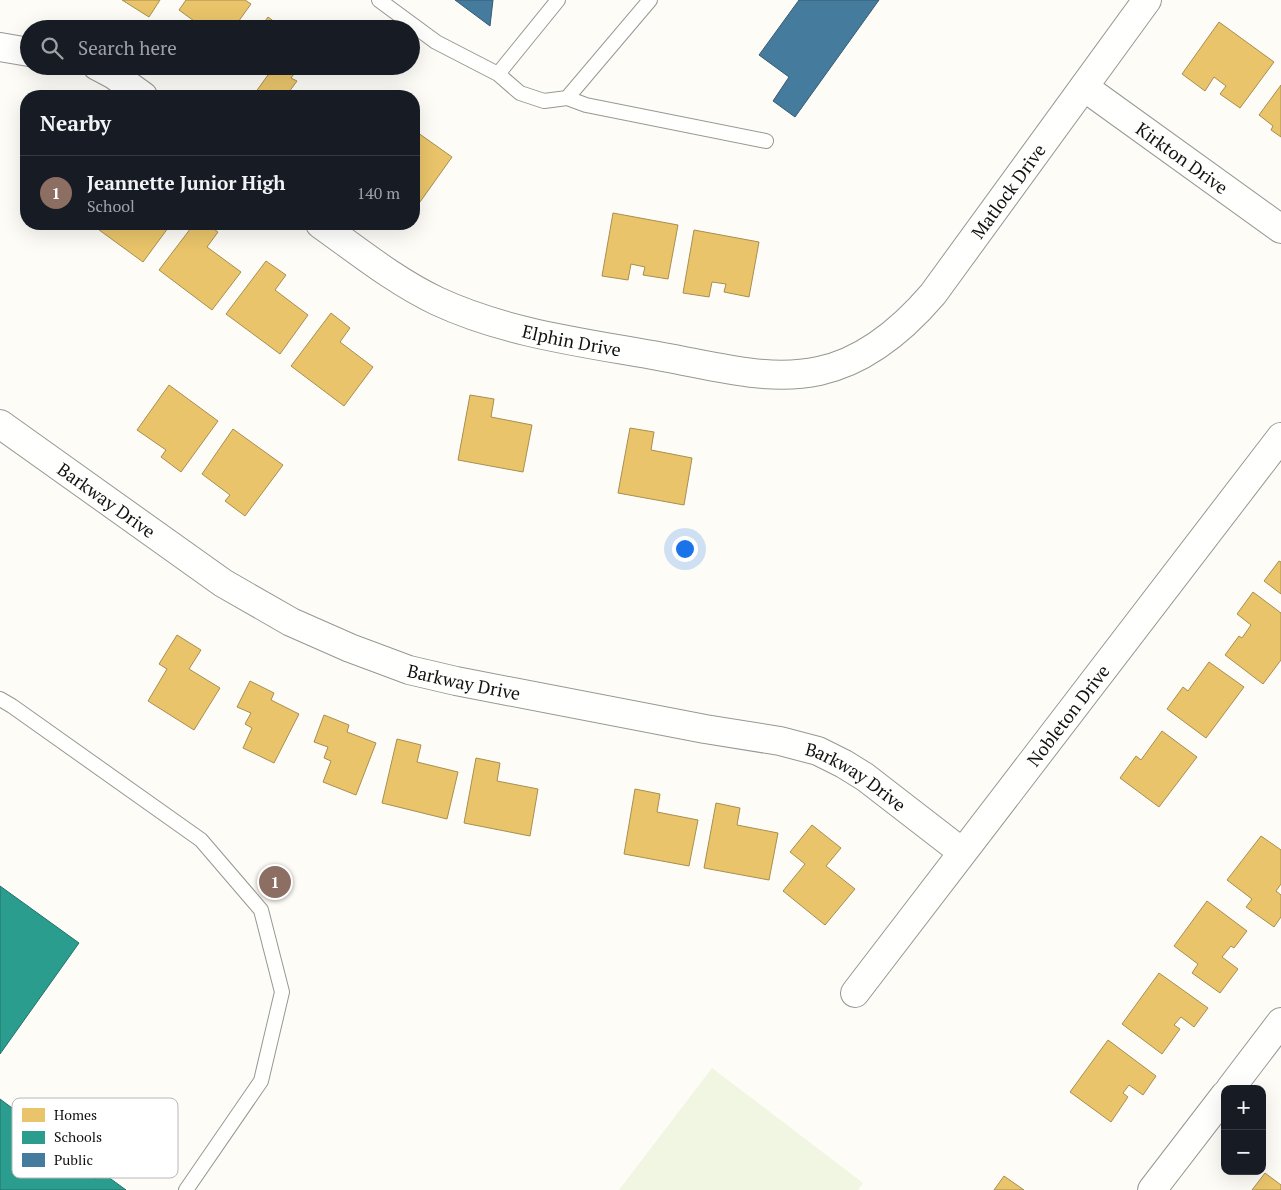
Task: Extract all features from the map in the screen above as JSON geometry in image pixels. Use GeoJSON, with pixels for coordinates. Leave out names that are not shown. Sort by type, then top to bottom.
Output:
{"type":"FeatureCollection","features":[{"type":"Feature","properties":{"kind":"street","name":"Matlock Drive"},"geometry":{"type":"LineString","coordinates":[[847,362],[874,348],[900,328],[933,294],[1147,0]]}},
{"type":"Feature","properties":{"kind":"street"},"geometry":{"type":"LineString","coordinates":[[0,48],[20,51]]}},
{"type":"Feature","properties":{"kind":"street"},"geometry":{"type":"LineString","coordinates":[[112,75],[134,90]]}},
{"type":"Feature","properties":{"kind":"street","name":"Kirkton Drive"},"geometry":{"type":"LineString","coordinates":[[1084,87],[1281,229]]}},
{"type":"Feature","properties":{"kind":"street","name":"Elphin Drive"},"geometry":{"type":"LineString","coordinates":[[329,230],[411,286],[436,300],[500,325],[760,374],[801,374],[821,371],[847,362]]}},
{"type":"Feature","properties":{"kind":"street","name":"Barkway Drive"},"geometry":{"type":"LineString","coordinates":[[0,424],[223,583],[291,622],[350,648],[409,670],[456,681],[705,729],[780,741],[818,751],[865,777],[962,852]]}},
{"type":"Feature","properties":{"kind":"street","name":"Nobleton Drive"},"geometry":{"type":"LineString","coordinates":[[855,993],[1281,437]]}},
{"type":"Feature","properties":{"kind":"street"},"geometry":{"type":"LineString","coordinates":[[1233,1085],[1281,1022]]}},
{"type":"Feature","properties":{"kind":"street"},"geometry":{"type":"LineString","coordinates":[[1152,1190],[1221,1101]]}},
{"type":"Feature","properties":{"kind":"lane"},"geometry":{"type":"LineString","coordinates":[[379,0],[406,20]]}},
{"type":"Feature","properties":{"kind":"lane"},"geometry":{"type":"LineString","coordinates":[[498,74],[558,0]]}},
{"type":"Feature","properties":{"kind":"lane"},"geometry":{"type":"LineString","coordinates":[[567,98],[650,0]]}},
{"type":"Feature","properties":{"kind":"lane"},"geometry":{"type":"LineString","coordinates":[[420,30],[436,42],[498,74],[520,93],[544,101],[567,98],[586,105],[766,141]]}},
{"type":"Feature","properties":{"kind":"lane"},"geometry":{"type":"LineString","coordinates":[[0,699],[200,840],[261,910],[282,992],[261,1081],[186,1190]]}},
{"type":"Feature","properties":{"kind":"green space"},"geometry":{"type":"Polygon","coordinates":[[[712,1068],[863,1183],[858,1190],[619,1190],[712,1068]]]}},
{"type":"Feature","properties":{"kind":"building: Homes"},"geometry":{"type":"Polygon","coordinates":[[[122,0],[160,0],[149,17],[122,0]]]}},
{"type":"Feature","properties":{"kind":"building: Homes"},"geometry":{"type":"Polygon","coordinates":[[[186,0],[245,0],[251,4],[239,20],[193,20],[179,10],[186,0]]]}},
{"type":"Feature","properties":{"kind":"building: Homes"},"geometry":{"type":"Polygon","coordinates":[[[1219,22],[1274,62],[1240,108],[1220,94],[1226,86],[1214,77],[1205,91],[1182,74],[1219,22]]]}},
{"type":"Feature","properties":{"kind":"building: Homes"},"geometry":{"type":"Polygon","coordinates":[[[268,75],[293,75],[291,78],[297,81],[290,90],[257,90],[268,75]]]}},
{"type":"Feature","properties":{"kind":"building: Homes"},"geometry":{"type":"Polygon","coordinates":[[[1281,85],[1281,137],[1271,130],[1273,126],[1259,115],[1281,85]]]}},
{"type":"Feature","properties":{"kind":"building: Homes"},"geometry":{"type":"Polygon","coordinates":[[[420,134],[452,157],[420,202],[420,134]]]}},
{"type":"Feature","properties":{"kind":"building: Homes"},"geometry":{"type":"Polygon","coordinates":[[[613,213],[678,225],[668,279],[643,275],[645,267],[631,264],[628,280],[602,276],[613,213]]]}},
{"type":"Feature","properties":{"kind":"building: Homes"},"geometry":{"type":"Polygon","coordinates":[[[99,230],[167,230],[143,262],[99,230]]]}},
{"type":"Feature","properties":{"kind":"building: Homes"},"geometry":{"type":"Polygon","coordinates":[[[189,230],[215,230],[218,232],[207,247],[241,272],[212,310],[159,270],[189,230]]]}},
{"type":"Feature","properties":{"kind":"building: Homes"},"geometry":{"type":"Polygon","coordinates":[[[694,230],[759,242],[749,297],[724,292],[726,284],[712,282],[709,297],[683,293],[694,230]]]}},
{"type":"Feature","properties":{"kind":"building: Homes"},"geometry":{"type":"Polygon","coordinates":[[[266,261],[286,275],[275,290],[308,315],[280,354],[226,314],[266,261]]]}},
{"type":"Feature","properties":{"kind":"building: Homes"},"geometry":{"type":"Polygon","coordinates":[[[331,313],[350,328],[340,342],[373,367],[344,406],[291,366],[331,313]]]}},
{"type":"Feature","properties":{"kind":"building: Homes"},"geometry":{"type":"Polygon","coordinates":[[[169,385],[218,421],[181,472],[161,457],[166,450],[137,430],[169,385]]]}},
{"type":"Feature","properties":{"kind":"building: Homes"},"geometry":{"type":"Polygon","coordinates":[[[470,395],[494,399],[491,417],[532,425],[523,472],[458,460],[470,395]]]}},
{"type":"Feature","properties":{"kind":"building: Homes"},"geometry":{"type":"Polygon","coordinates":[[[630,428],[654,432],[651,450],[692,458],[684,505],[618,493],[630,428]]]}},
{"type":"Feature","properties":{"kind":"building: Homes"},"geometry":{"type":"Polygon","coordinates":[[[233,429],[283,465],[245,516],[225,501],[230,495],[202,474],[233,429]]]}},
{"type":"Feature","properties":{"kind":"building: Homes"},"geometry":{"type":"Polygon","coordinates":[[[1279,561],[1281,562],[1281,594],[1264,581],[1279,561]]]}},
{"type":"Feature","properties":{"kind":"building: Homes"},"geometry":{"type":"Polygon","coordinates":[[[1253,592],[1281,613],[1281,660],[1263,684],[1225,655],[1239,636],[1242,638],[1251,625],[1237,614],[1253,592]]]}},
{"type":"Feature","properties":{"kind":"building: Homes"},"geometry":{"type":"Polygon","coordinates":[[[177,635],[201,650],[189,669],[220,688],[194,730],[148,701],[167,669],[159,664],[177,635]]]}},
{"type":"Feature","properties":{"kind":"building: Homes"},"geometry":{"type":"Polygon","coordinates":[[[1209,662],[1244,687],[1206,738],[1167,709],[1183,687],[1188,691],[1209,662]]]}},
{"type":"Feature","properties":{"kind":"building: Homes"},"geometry":{"type":"Polygon","coordinates":[[[250,681],[274,693],[271,700],[299,714],[274,763],[243,748],[252,728],[245,724],[251,713],[237,707],[250,681]]]}},
{"type":"Feature","properties":{"kind":"building: Homes"},"geometry":{"type":"Polygon","coordinates":[[[324,715],[349,725],[347,732],[376,743],[356,795],[323,782],[331,761],[324,758],[328,747],[314,742],[324,715]]]}},
{"type":"Feature","properties":{"kind":"building: Homes"},"geometry":{"type":"Polygon","coordinates":[[[1162,731],[1197,757],[1159,807],[1120,778],[1136,756],[1141,760],[1162,731]]]}},
{"type":"Feature","properties":{"kind":"building: Homes"},"geometry":{"type":"Polygon","coordinates":[[[397,739],[421,745],[417,762],[458,772],[447,819],[382,803],[397,739]]]}},
{"type":"Feature","properties":{"kind":"building: Homes"},"geometry":{"type":"Polygon","coordinates":[[[476,758],[500,763],[497,781],[538,789],[530,836],[464,823],[476,758]]]}},
{"type":"Feature","properties":{"kind":"building: Homes"},"geometry":{"type":"Polygon","coordinates":[[[635,789],[660,794],[657,812],[698,820],[689,866],[624,854],[635,789]]]}},
{"type":"Feature","properties":{"kind":"building: Homes"},"geometry":{"type":"Polygon","coordinates":[[[716,803],[740,808],[737,825],[778,833],[769,880],[704,868],[716,803]]]}},
{"type":"Feature","properties":{"kind":"building: Homes"},"geometry":{"type":"Polygon","coordinates":[[[812,825],[841,848],[826,866],[855,889],[825,925],[783,891],[805,864],[790,852],[812,825]]]}},
{"type":"Feature","properties":{"kind":"building: Homes"},"geometry":{"type":"Polygon","coordinates":[[[1261,836],[1281,850],[1281,884],[1276,891],[1281,895],[1281,917],[1274,927],[1246,907],[1252,899],[1227,880],[1261,836]]]}},
{"type":"Feature","properties":{"kind":"building: Homes"},"geometry":{"type":"Polygon","coordinates":[[[1207,901],[1247,931],[1234,948],[1231,946],[1222,957],[1238,969],[1220,993],[1192,973],[1198,964],[1174,946],[1207,901]]]}},
{"type":"Feature","properties":{"kind":"building: Homes"},"geometry":{"type":"Polygon","coordinates":[[[1159,973],[1208,1008],[1194,1027],[1181,1017],[1174,1025],[1180,1029],[1162,1054],[1122,1024],[1159,973]]]}},
{"type":"Feature","properties":{"kind":"building: Homes"},"geometry":{"type":"Polygon","coordinates":[[[1108,1040],[1156,1076],[1143,1095],[1129,1085],[1123,1093],[1128,1097],[1111,1122],[1070,1092],[1108,1040]]]}},
{"type":"Feature","properties":{"kind":"building: Homes"},"geometry":{"type":"Polygon","coordinates":[[[1266,1174],[1281,1185],[1281,1190],[1252,1190],[1266,1174]]]}},
{"type":"Feature","properties":{"kind":"building: Homes"},"geometry":{"type":"Polygon","coordinates":[[[1004,1176],[1024,1190],[994,1190],[1004,1176]]]}},
{"type":"Feature","properties":{"kind":"building: Schools"},"geometry":{"type":"Polygon","coordinates":[[[0,886],[79,943],[0,1054],[0,886]]]}},
{"type":"Feature","properties":{"kind":"building: Schools"},"geometry":{"type":"Polygon","coordinates":[[[0,1099],[12,1108],[12,1178],[110,1178],[126,1190],[0,1190],[0,1099]]]}},
{"type":"Feature","properties":{"kind":"building: Public"},"geometry":{"type":"Polygon","coordinates":[[[455,0],[493,0],[490,26],[455,0]]]}},
{"type":"Feature","properties":{"kind":"building: Public"},"geometry":{"type":"Polygon","coordinates":[[[799,0],[879,0],[795,117],[773,101],[789,77],[759,55],[799,0]]]}},
{"type":"Feature","properties":{"kind":"place","name":"Jeannette Junior High"},"geometry":{"type":"Point","coordinates":[275,882]}}]}
